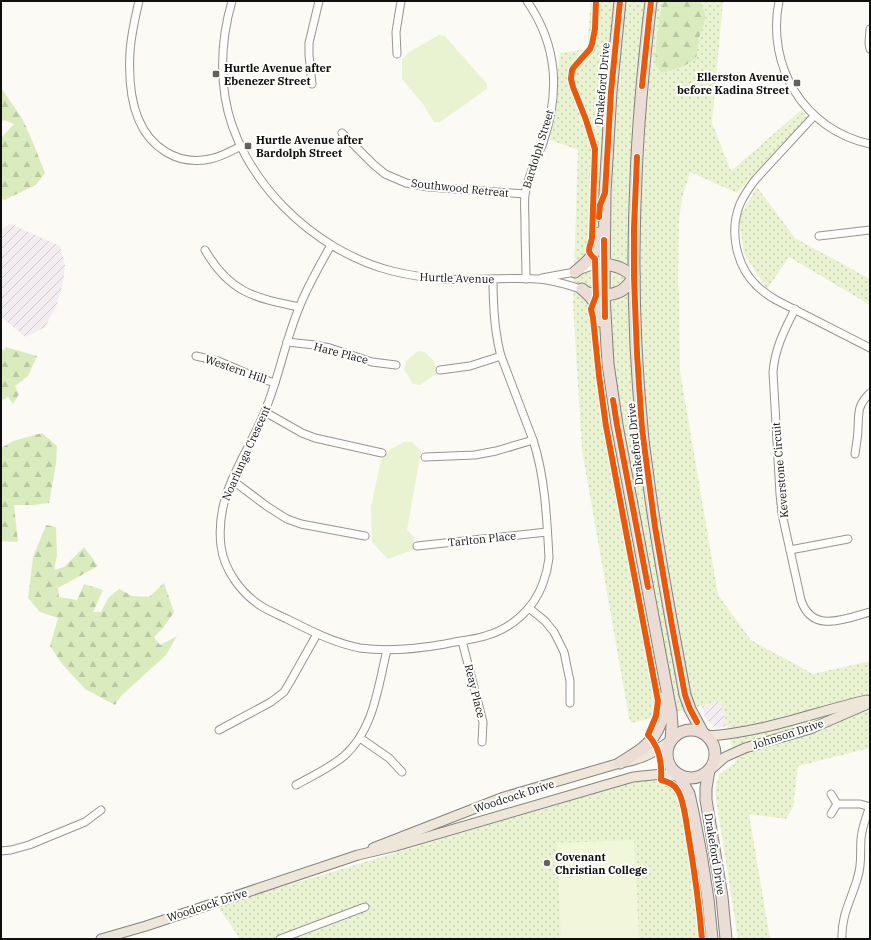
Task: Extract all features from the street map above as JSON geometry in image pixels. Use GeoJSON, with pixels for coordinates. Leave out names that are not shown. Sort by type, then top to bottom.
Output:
{"type":"FeatureCollection","features":[{"type":"Feature","properties":{"kind":"highway","name":"Drakeford Drive"},"geometry":{"type":"LineString","coordinates":[[620,1],[611,88],[605,193],[604,295],[608,364],[617,425],[672,712],[670,741]]}},
{"type":"Feature","properties":{"kind":"highway","name":"Drakeford Drive"},"geometry":{"type":"LineString","coordinates":[[651,1],[642,91],[636,179],[634,277],[642,429],[654,527],[685,695],[690,709],[705,735]]}},
{"type":"Feature","properties":{"kind":"highway"},"geometry":{"type":"LineString","coordinates":[[575,272],[592,256],[598,243],[600,205],[605,193]]}},
{"type":"Feature","properties":{"kind":"highway"},"geometry":{"type":"LineString","coordinates":[[604,264],[625,269],[634,277],[627,287],[621,291],[616,294],[604,295]]}},
{"type":"Feature","properties":{"kind":"highway"},"geometry":{"type":"LineString","coordinates":[[582,289],[590,296],[598,310],[602,347],[608,364]]}},
{"type":"Feature","properties":{"kind":"highway"},"geometry":{"type":"LineString","coordinates":[[620,763],[644,747],[658,730],[664,711],[662,685],[665,676]]}},
{"type":"Feature","properties":{"kind":"highway"},"geometry":{"type":"LineString","coordinates":[[692,730],[705,735],[714,747],[714,762],[710,770],[699,778],[692,779],[679,776],[669,766],[667,760],[666,753],[670,741],[676,734],[684,731],[692,730]]}},
{"type":"Feature","properties":{"kind":"highway","name":"Drakeford Drive"},"geometry":{"type":"LineString","coordinates":[[710,770],[706,788],[706,800],[722,897],[726,939]]}},
{"type":"Feature","properties":{"kind":"highway","name":"Drakeford Drive"},"geometry":{"type":"LineString","coordinates":[[679,776],[689,794],[704,877],[712,939]]}},
{"type":"Feature","properties":{"kind":"main road","name":"Johnson Drive"},"geometry":{"type":"LineString","coordinates":[[705,735],[730,734],[754,730],[870,699]]}},
{"type":"Feature","properties":{"kind":"main road","name":"Johnson Drive"},"geometry":{"type":"LineString","coordinates":[[710,770],[725,757],[744,748],[810,729],[870,703]]}},
{"type":"Feature","properties":{"kind":"main road","name":"Woodcock Drive"},"geometry":{"type":"LineString","coordinates":[[358,855],[376,846],[504,797],[645,757],[670,741]]}},
{"type":"Feature","properties":{"kind":"main road","name":"Woodcock Drive"},"geometry":{"type":"LineString","coordinates":[[101,939],[160,921],[358,855],[396,846],[633,777],[662,774],[679,776]]}},
{"type":"Feature","properties":{"kind":"street"},"geometry":{"type":"LineString","coordinates":[[139,1],[131,40],[130,74],[134,105],[137,116],[146,134],[159,148],[170,155],[183,159],[209,159],[223,155],[241,146]]}},
{"type":"Feature","properties":{"kind":"street","name":"Hurtle Avenue"},"geometry":{"type":"LineString","coordinates":[[232,1],[226,22],[223,44],[222,76],[227,107],[233,127],[241,146],[259,177],[283,206],[310,231],[331,245],[366,262],[391,271],[414,276],[444,279],[537,279],[575,272],[595,265],[604,264]]}},
{"type":"Feature","properties":{"kind":"street"},"geometry":{"type":"LineString","coordinates":[[312,84],[308,55],[309,43],[318,1]]}},
{"type":"Feature","properties":{"kind":"street"},"geometry":{"type":"LineString","coordinates":[[397,54],[396,32],[401,1]]}},
{"type":"Feature","properties":{"kind":"street","name":"Bardolph Street"},"geometry":{"type":"LineString","coordinates":[[526,279],[525,194],[530,173],[548,125],[554,89],[552,58],[548,40],[537,15],[527,1]]}},
{"type":"Feature","properties":{"kind":"street"},"geometry":{"type":"LineString","coordinates":[[779,1],[776,34],[779,54],[785,74],[791,86],[805,107],[814,116],[844,136],[862,143],[870,144]]}},
{"type":"Feature","properties":{"kind":"street"},"geometry":{"type":"LineString","coordinates":[[870,29],[870,49]]}},
{"type":"Feature","properties":{"kind":"street"},"geometry":{"type":"LineString","coordinates":[[814,116],[755,180],[746,192],[740,205],[735,226],[735,241],[744,268],[752,280],[766,293],[870,348]]}},
{"type":"Feature","properties":{"kind":"street","name":"Southwood Retreat"},"geometry":{"type":"LineString","coordinates":[[342,133],[385,174],[406,183],[429,188],[525,194]]}},
{"type":"Feature","properties":{"kind":"street"},"geometry":{"type":"LineString","coordinates":[[818,236],[870,230]]}},
{"type":"Feature","properties":{"kind":"street","name":"Noarlunga Crescent"},"geometry":{"type":"LineString","coordinates":[[331,245],[299,307],[265,412],[228,489],[220,522],[221,547],[227,566],[240,587],[250,598],[261,606],[317,634],[342,644],[360,648],[387,650],[414,649],[485,636],[512,624],[529,608],[537,597],[543,584],[549,558],[542,475],[536,448],[501,356],[495,326],[493,279]]}},
{"type":"Feature","properties":{"kind":"street"},"geometry":{"type":"LineString","coordinates":[[205,250],[223,276],[235,286],[264,300],[299,307]]}},
{"type":"Feature","properties":{"kind":"street","name":"Hurtle Avenue"},"geometry":{"type":"LineString","coordinates":[[537,279],[604,295]]}},
{"type":"Feature","properties":{"kind":"street","name":"Keverstone Circuit"},"geometry":{"type":"LineString","coordinates":[[795,309],[777,348],[773,372],[782,514],[801,600],[811,616],[827,622],[870,612]]}},
{"type":"Feature","properties":{"kind":"street","name":"Hare Place"},"geometry":{"type":"LineString","coordinates":[[287,342],[330,348],[372,362],[396,365]]}},
{"type":"Feature","properties":{"kind":"street","name":"Western Hill"},"geometry":{"type":"LineString","coordinates":[[196,356],[218,361],[275,383]]}},
{"type":"Feature","properties":{"kind":"street"},"geometry":{"type":"LineString","coordinates":[[440,370],[470,366],[501,356]]}},
{"type":"Feature","properties":{"kind":"street"},"geometry":{"type":"LineString","coordinates":[[855,454],[859,410],[862,403],[870,393]]}},
{"type":"Feature","properties":{"kind":"street"},"geometry":{"type":"LineString","coordinates":[[265,412],[315,438],[382,453]]}},
{"type":"Feature","properties":{"kind":"street"},"geometry":{"type":"LineString","coordinates":[[425,457],[475,455],[496,451],[533,440]]}},
{"type":"Feature","properties":{"kind":"street"},"geometry":{"type":"LineString","coordinates":[[232,480],[268,507],[287,519],[302,524],[365,536]]}},
{"type":"Feature","properties":{"kind":"street","name":"Tarlton Place"},"geometry":{"type":"LineString","coordinates":[[417,546],[547,532]]}},
{"type":"Feature","properties":{"kind":"street"},"geometry":{"type":"LineString","coordinates":[[790,550],[848,538]]}},
{"type":"Feature","properties":{"kind":"street"},"geometry":{"type":"LineString","coordinates":[[529,608],[545,621],[558,638],[564,652],[570,681],[570,703]]}},
{"type":"Feature","properties":{"kind":"street"},"geometry":{"type":"LineString","coordinates":[[219,730],[276,699],[284,692],[317,634]]}},
{"type":"Feature","properties":{"kind":"street","name":"Reay Place"},"geometry":{"type":"LineString","coordinates":[[462,640],[483,722],[482,742]]}},
{"type":"Feature","properties":{"kind":"street"},"geometry":{"type":"LineString","coordinates":[[296,785],[332,765],[344,756],[360,738],[373,708],[387,650]]}},
{"type":"Feature","properties":{"kind":"street"},"geometry":{"type":"LineString","coordinates":[[360,738],[389,758],[402,772]]}},
{"type":"Feature","properties":{"kind":"street"},"geometry":{"type":"LineString","coordinates":[[831,794],[837,804]]}},
{"type":"Feature","properties":{"kind":"street"},"geometry":{"type":"LineString","coordinates":[[837,804],[860,804],[870,807],[862,830],[858,875],[843,918],[842,939]]}},
{"type":"Feature","properties":{"kind":"street"},"geometry":{"type":"LineString","coordinates":[[831,814],[837,804]]}},
{"type":"Feature","properties":{"kind":"street"},"geometry":{"type":"LineString","coordinates":[[1,851],[29,845],[85,822],[102,810]]}},
{"type":"Feature","properties":{"kind":"street"},"geometry":{"type":"LineString","coordinates":[[280,939],[365,907]]}},
{"type":"Feature","properties":{"kind":"shaded area"},"geometry":{"type":"Polygon","coordinates":[[[11,224],[60,246],[65,265],[63,283],[56,307],[45,327],[26,337],[1,316],[1,229],[11,224]]]}},
{"type":"Feature","properties":{"kind":"shaded area"},"geometry":{"type":"Polygon","coordinates":[[[721,701],[727,726],[717,728],[705,717],[702,706],[721,701]]]}},
{"type":"Feature","properties":{"kind":"green space"},"geometry":{"type":"Polygon","coordinates":[[[591,1],[723,1],[712,123],[731,171],[801,110],[808,117],[737,193],[690,172],[682,198],[679,220],[678,287],[680,371],[718,595],[751,640],[813,674],[870,661],[870,748],[798,766],[793,807],[786,819],[749,814],[770,939],[738,939],[715,792],[719,774],[736,762],[721,701],[631,723],[629,718],[582,450],[573,304],[578,150],[550,140],[560,53],[587,49],[591,1]]]}},
{"type":"Feature","properties":{"kind":"green space"},"geometry":{"type":"Polygon","coordinates":[[[663,1],[701,1],[706,17],[699,38],[696,59],[682,67],[662,73],[655,64],[663,1]]]}},
{"type":"Feature","properties":{"kind":"green space"},"geometry":{"type":"Polygon","coordinates":[[[439,35],[445,36],[487,84],[487,89],[440,122],[434,122],[423,104],[402,79],[402,60],[409,52],[439,35]]]}},
{"type":"Feature","properties":{"kind":"green space"},"geometry":{"type":"Polygon","coordinates":[[[1,88],[22,118],[45,173],[36,185],[4,200],[1,198],[1,138],[14,124],[4,120],[1,123],[1,88]]]}},
{"type":"Feature","properties":{"kind":"green space"},"geometry":{"type":"Polygon","coordinates":[[[757,187],[795,238],[870,279],[870,305],[789,257],[767,289],[744,254],[739,218],[757,187]]]}},
{"type":"Feature","properties":{"kind":"green space"},"geometry":{"type":"Polygon","coordinates":[[[6,347],[37,356],[28,376],[15,386],[19,394],[13,404],[8,397],[3,400],[1,396],[1,349],[4,350],[6,347]]]}},
{"type":"Feature","properties":{"kind":"green space"},"geometry":{"type":"Polygon","coordinates":[[[418,351],[425,352],[435,363],[436,374],[420,385],[413,384],[404,370],[406,361],[418,351]]]}},
{"type":"Feature","properties":{"kind":"green space"},"geometry":{"type":"Polygon","coordinates":[[[42,433],[57,446],[56,464],[49,503],[14,505],[18,542],[1,541],[1,448],[13,441],[42,433]]]}},
{"type":"Feature","properties":{"kind":"green space"},"geometry":{"type":"Polygon","coordinates":[[[404,442],[412,442],[421,451],[407,530],[414,537],[413,550],[388,559],[372,542],[371,507],[381,460],[391,449],[404,442]]]}},
{"type":"Feature","properties":{"kind":"green space"},"geometry":{"type":"Polygon","coordinates":[[[46,525],[56,527],[57,555],[54,570],[64,567],[84,547],[98,566],[58,588],[59,597],[77,600],[84,584],[103,590],[93,612],[101,612],[108,598],[119,589],[132,596],[149,597],[164,583],[174,612],[163,628],[154,637],[160,645],[177,636],[166,655],[121,696],[115,705],[85,689],[62,664],[50,646],[58,618],[40,612],[28,598],[33,557],[46,525]]]}},
{"type":"Feature","properties":{"kind":"green space"},"geometry":{"type":"Polygon","coordinates":[[[643,780],[676,782],[702,939],[240,939],[218,906],[608,789],[643,780]]]}},
{"type":"Feature","properties":{"kind":"green space"},"geometry":{"type":"Polygon","coordinates":[[[634,840],[639,939],[561,939],[557,843],[634,840]]]}},
{"type":"Feature","properties":{"kind":"cycle path"},"geometry":{"type":"LineString","coordinates":[[596,1],[595,29],[592,44],[590,49],[572,70],[571,79],[595,149],[592,238],[589,251],[595,259],[596,296],[591,309],[606,426],[658,701],[656,716],[648,735],[655,744],[659,756],[661,780],[673,785],[678,791],[686,817],[702,939]]}},
{"type":"Feature","properties":{"kind":"cycle path"},"geometry":{"type":"LineString","coordinates":[[599,217],[600,205],[605,193],[611,92],[620,1]]}},
{"type":"Feature","properties":{"kind":"cycle path"},"geometry":{"type":"LineString","coordinates":[[642,86],[651,1]]}},
{"type":"Feature","properties":{"kind":"cycle path"},"geometry":{"type":"LineString","coordinates":[[637,157],[634,228],[634,277],[642,429],[655,527],[672,626],[685,695],[697,722]]}},
{"type":"Feature","properties":{"kind":"cycle path"},"geometry":{"type":"LineString","coordinates":[[604,240],[605,317]]}},
{"type":"Feature","properties":{"kind":"cycle path"},"geometry":{"type":"LineString","coordinates":[[613,400],[648,587]]}},
{"type":"Feature","properties":{"kind":"place","name":"Hurtle Avenue after Ebenezer Street"},"geometry":{"type":"Point","coordinates":[216,74]}},
{"type":"Feature","properties":{"kind":"place","name":"Ellerston Avenue before Kadina Street"},"geometry":{"type":"Point","coordinates":[797,83]}},
{"type":"Feature","properties":{"kind":"place","name":"Hurtle Avenue after Bardolph Street"},"geometry":{"type":"Point","coordinates":[248,146]}},
{"type":"Feature","properties":{"kind":"place","name":"Covenant Christian College"},"geometry":{"type":"Point","coordinates":[547,863]}}]}
